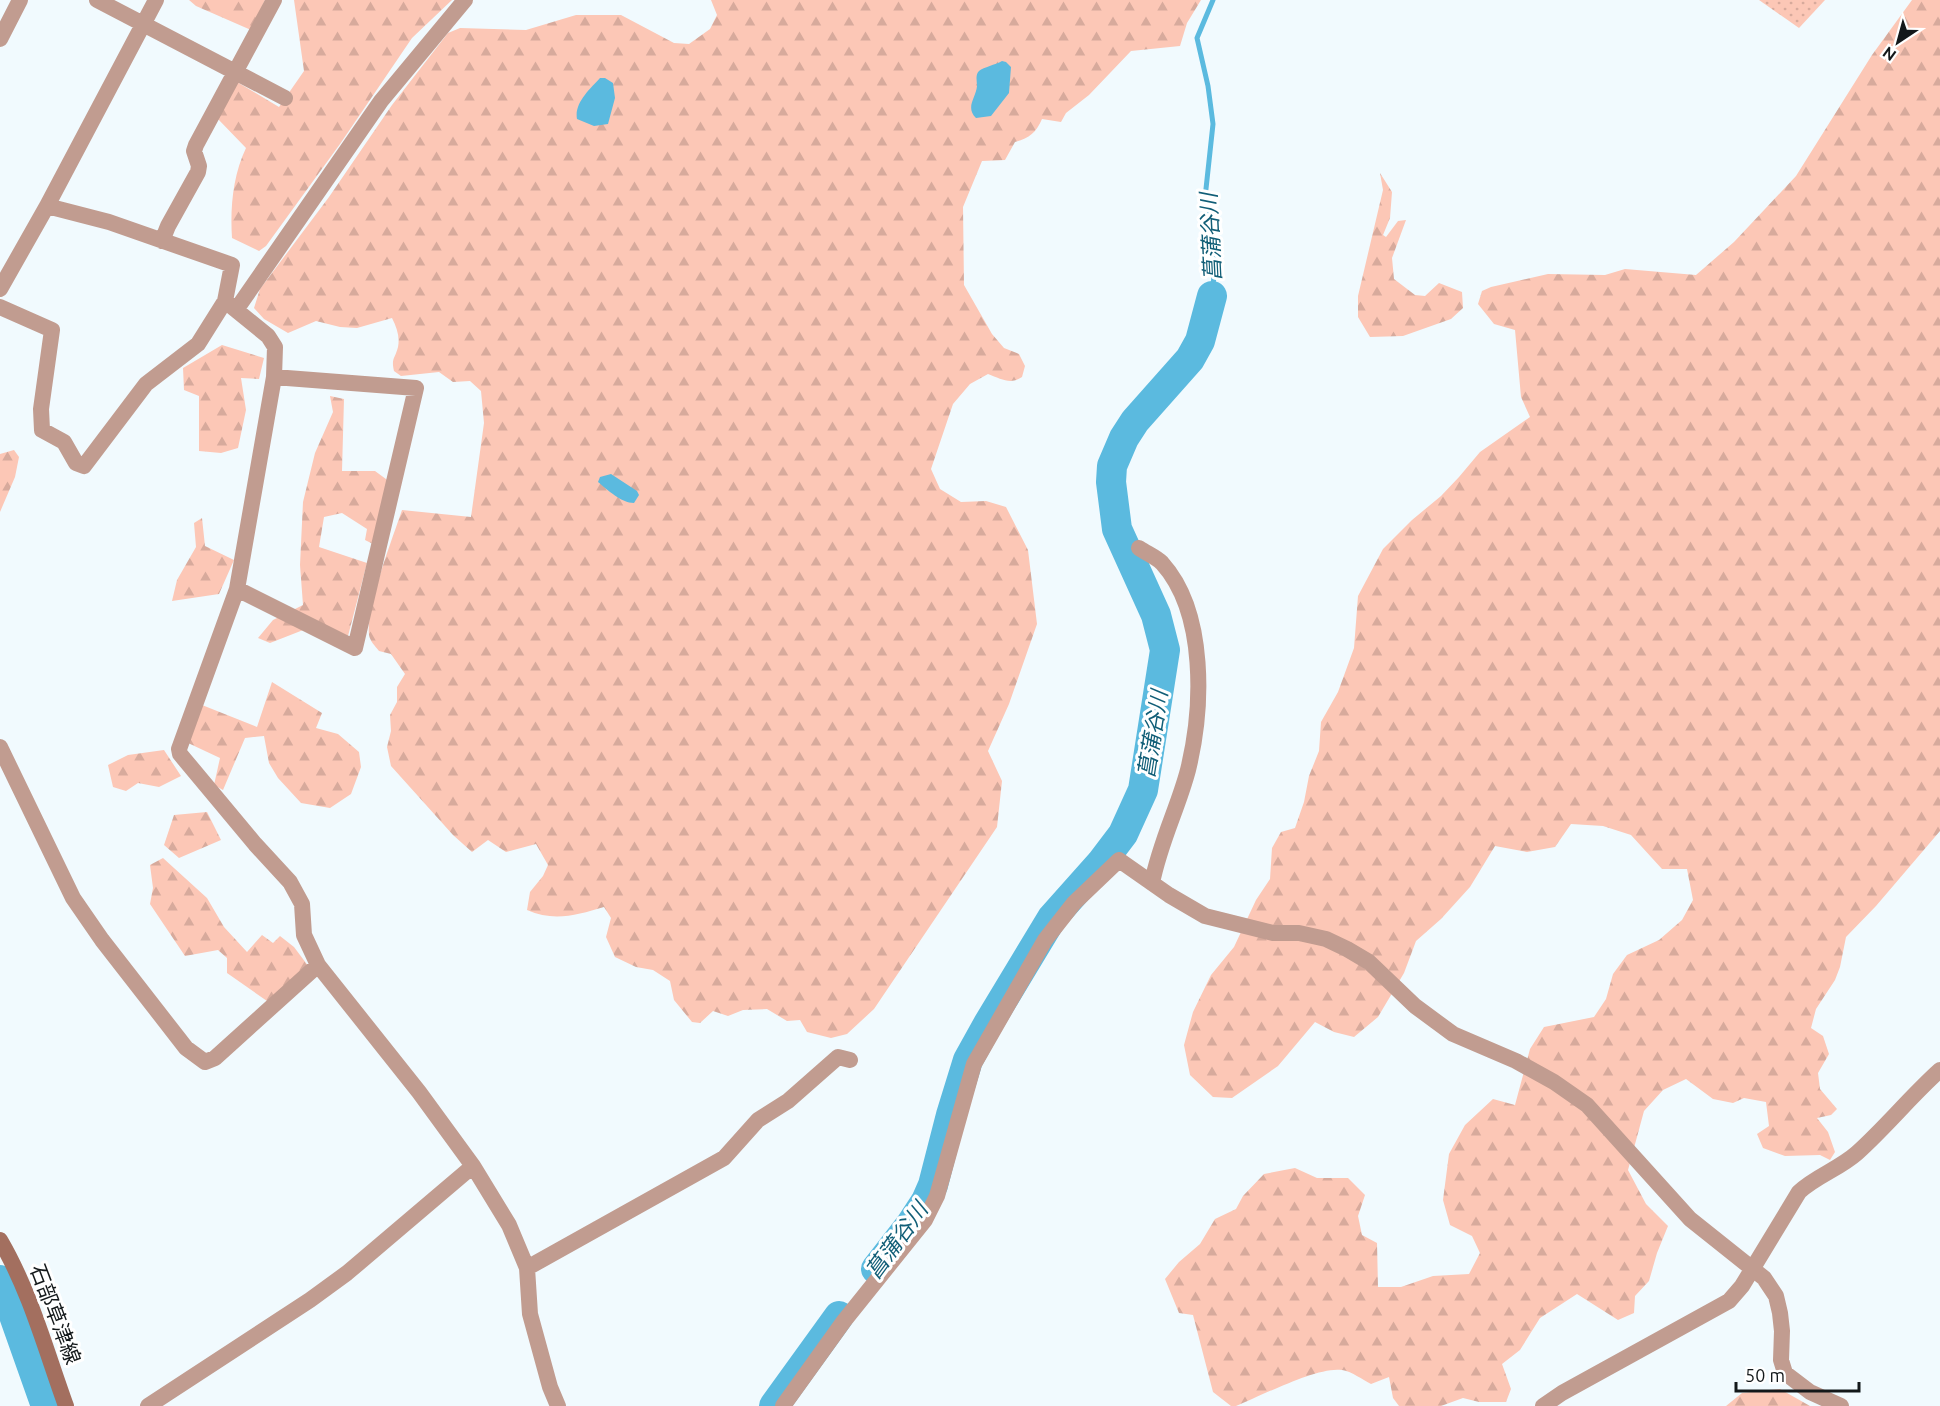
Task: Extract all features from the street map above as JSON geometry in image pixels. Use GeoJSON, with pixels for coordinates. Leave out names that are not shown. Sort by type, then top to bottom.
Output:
{"type":"FeatureCollection","features":[{"type":"Feature","properties":{"kind":"main road","name":"石部草津線"},"geometry":{"type":"LineString","coordinates":[[0,1240],[24,1290],[66,1406]]}},
{"type":"Feature","properties":{"kind":"street"},"geometry":{"type":"LineString","coordinates":[[0,39],[20,0]]}},
{"type":"Feature","properties":{"kind":"street"},"geometry":{"type":"LineString","coordinates":[[97,0],[285,98]]}},
{"type":"Feature","properties":{"kind":"street"},"geometry":{"type":"LineString","coordinates":[[0,289],[47,206],[156,0]]}},
{"type":"Feature","properties":{"kind":"street"},"geometry":{"type":"LineString","coordinates":[[162,241],[198,172],[199,166],[194,151],[196,145],[274,0]]}},
{"type":"Feature","properties":{"kind":"street"},"geometry":{"type":"LineString","coordinates":[[0,307],[52,330],[41,409],[42,430],[64,442],[76,463],[84,466],[146,384],[198,344],[260,274],[381,101],[465,0]]}},
{"type":"Feature","properties":{"kind":"street"},"geometry":{"type":"LineString","coordinates":[[47,206],[109,222],[260,274]]}},
{"type":"Feature","properties":{"kind":"street"},"geometry":{"type":"LineString","coordinates":[[231,305],[232,265]]}},
{"type":"Feature","properties":{"kind":"street"},"geometry":{"type":"LineString","coordinates":[[231,305],[268,336],[275,347],[274,377],[237,589],[179,748],[180,754],[290,882],[302,904],[304,935],[318,965],[419,1092],[473,1166],[509,1225],[527,1268],[530,1314],[550,1387],[558,1406]]}},
{"type":"Feature","properties":{"kind":"street"},"geometry":{"type":"LineString","coordinates":[[237,589],[355,648],[416,388],[274,377]]}},
{"type":"Feature","properties":{"kind":"street"},"geometry":{"type":"LineString","coordinates":[[1139,548],[1161,562],[1180,591],[1192,624],[1199,673],[1188,770],[1163,838],[1152,883]]}},
{"type":"Feature","properties":{"kind":"street"},"geometry":{"type":"LineString","coordinates":[[0,747],[73,898],[146,997],[186,1048],[199,1059],[205,1062],[215,1058],[318,965]]}},
{"type":"Feature","properties":{"kind":"street"},"geometry":{"type":"LineString","coordinates":[[783,1406],[844,1322],[925,1221],[937,1197],[974,1064],[1045,940],[1074,903],[1119,860],[1169,895],[1206,916],[1272,933],[1299,933],[1326,939],[1369,962],[1415,1006],[1453,1034],[1516,1061],[1554,1082],[1587,1105],[1690,1219],[1764,1278],[1776,1296],[1782,1330],[1781,1360],[1785,1373],[1810,1392],[1841,1406]]}},
{"type":"Feature","properties":{"kind":"street"},"geometry":{"type":"LineString","coordinates":[[527,1268],[724,1158],[758,1120],[788,1101],[838,1058],[850,1060]]}},
{"type":"Feature","properties":{"kind":"street"},"geometry":{"type":"LineString","coordinates":[[1543,1406],[1562,1393],[1729,1301],[1742,1286],[1799,1192],[1811,1181],[1858,1152],[1940,1070]]}},
{"type":"Feature","properties":{"kind":"street"},"geometry":{"type":"LineString","coordinates":[[148,1406],[310,1300],[347,1273],[473,1166]]}},
{"type":"Feature","properties":{"kind":"green space"},"geometry":{"type":"Polygon","coordinates":[[[189,0],[265,0],[251,30],[196,6],[189,0]]]}},
{"type":"Feature","properties":{"kind":"green space"},"geometry":{"type":"Polygon","coordinates":[[[294,0],[452,0],[412,38],[340,144],[266,246],[259,251],[232,238],[233,192],[246,148],[217,118],[237,82],[279,107],[304,71],[294,0]]]}},
{"type":"Feature","properties":{"kind":"green space"},"geometry":{"type":"Polygon","coordinates":[[[711,0],[1201,0],[1187,23],[1180,46],[1131,51],[1089,95],[1066,113],[1061,122],[1042,119],[1032,134],[1015,142],[1005,160],[982,161],[963,207],[964,285],[992,334],[1004,348],[1019,354],[1025,366],[1022,377],[1014,381],[988,374],[970,384],[953,404],[931,469],[940,489],[961,502],[986,501],[1006,507],[1028,550],[1037,624],[1009,704],[988,751],[1002,781],[997,827],[874,1009],[847,1034],[831,1038],[807,1032],[800,1020],[787,1021],[767,1009],[743,1010],[728,1016],[713,1011],[700,1023],[692,1022],[674,1000],[670,981],[653,970],[636,967],[615,957],[606,937],[611,918],[604,907],[566,916],[547,916],[527,910],[530,892],[543,876],[548,865],[536,844],[506,852],[488,840],[472,852],[453,835],[391,766],[387,747],[391,731],[390,715],[397,702],[397,687],[405,674],[391,654],[379,651],[373,643],[369,635],[371,607],[402,510],[471,517],[484,423],[481,391],[470,381],[453,382],[439,372],[401,376],[394,371],[393,361],[399,340],[392,318],[357,328],[340,327],[316,321],[288,333],[264,319],[254,308],[260,289],[329,197],[392,105],[448,33],[460,28],[526,30],[576,15],[621,15],[674,43],[689,44],[710,29],[717,15],[711,0]]]}},
{"type":"Feature","properties":{"kind":"green space"},"geometry":{"type":"Polygon","coordinates":[[[1759,0],[1825,0],[1799,28],[1759,0]]]}},
{"type":"Feature","properties":{"kind":"green space"},"geometry":{"type":"Polygon","coordinates":[[[1912,0],[1940,0],[1940,831],[1876,906],[1846,937],[1835,980],[1816,1009],[1811,1028],[1823,1036],[1829,1054],[1818,1073],[1820,1089],[1837,1109],[1831,1115],[1817,1118],[1828,1132],[1835,1152],[1830,1160],[1820,1155],[1785,1156],[1763,1148],[1757,1134],[1769,1126],[1766,1102],[1744,1098],[1733,1103],[1713,1099],[1686,1079],[1663,1090],[1644,1111],[1628,1170],[1646,1204],[1668,1226],[1649,1281],[1635,1296],[1634,1313],[1618,1320],[1577,1294],[1540,1318],[1520,1350],[1502,1364],[1511,1389],[1506,1402],[1479,1402],[1463,1398],[1441,1406],[1399,1406],[1393,1398],[1389,1377],[1371,1384],[1346,1371],[1332,1370],[1305,1377],[1236,1406],[1231,1406],[1213,1392],[1193,1315],[1179,1313],[1165,1279],[1179,1262],[1200,1244],[1215,1219],[1236,1209],[1243,1196],[1264,1174],[1295,1168],[1317,1178],[1348,1178],[1365,1195],[1358,1216],[1362,1235],[1377,1243],[1378,1287],[1401,1287],[1433,1276],[1469,1274],[1480,1253],[1472,1236],[1450,1225],[1443,1200],[1449,1154],[1465,1125],[1493,1099],[1515,1105],[1530,1049],[1544,1027],[1594,1017],[1606,999],[1613,974],[1627,955],[1659,940],[1682,920],[1693,900],[1687,869],[1662,869],[1631,835],[1603,826],[1571,824],[1555,847],[1527,852],[1495,846],[1470,887],[1441,919],[1416,941],[1404,973],[1378,1017],[1354,1037],[1334,1032],[1315,1022],[1278,1066],[1232,1098],[1213,1097],[1190,1075],[1184,1045],[1193,1012],[1211,975],[1234,947],[1256,900],[1270,879],[1272,848],[1281,832],[1295,828],[1304,802],[1309,776],[1319,751],[1321,722],[1338,692],[1354,648],[1358,596],[1383,549],[1412,520],[1441,496],[1480,452],[1530,417],[1521,397],[1515,330],[1494,324],[1478,304],[1482,291],[1548,274],[1605,275],[1625,269],[1696,275],[1734,242],[1796,176],[1872,55],[1912,0]]]}},
{"type":"Feature","properties":{"kind":"green space"},"geometry":{"type":"Polygon","coordinates":[[[1380,173],[1392,192],[1390,218],[1383,235],[1386,237],[1398,221],[1406,220],[1392,258],[1394,279],[1415,295],[1425,296],[1439,283],[1462,292],[1463,308],[1451,319],[1403,336],[1370,337],[1358,317],[1358,296],[1383,190],[1380,173]]]}},
{"type":"Feature","properties":{"kind":"green space"},"geometry":{"type":"Polygon","coordinates":[[[222,345],[264,358],[259,379],[241,378],[246,410],[238,448],[221,453],[199,451],[199,396],[184,390],[183,368],[222,345]]]}},
{"type":"Feature","properties":{"kind":"green space"},"geometry":{"type":"Polygon","coordinates":[[[330,396],[344,399],[342,471],[375,471],[390,482],[375,545],[365,540],[367,529],[342,513],[324,517],[319,547],[367,563],[348,636],[316,625],[270,643],[258,638],[273,620],[303,605],[300,565],[303,502],[315,453],[333,412],[330,396]]]}},
{"type":"Feature","properties":{"kind":"green space"},"geometry":{"type":"Polygon","coordinates":[[[14,450],[19,457],[15,477],[0,512],[0,454],[14,450]]]}},
{"type":"Feature","properties":{"kind":"green space"},"geometry":{"type":"Polygon","coordinates":[[[202,518],[205,546],[234,560],[219,594],[172,601],[177,580],[196,547],[194,523],[202,518]]]}},
{"type":"Feature","properties":{"kind":"green space"},"geometry":{"type":"Polygon","coordinates":[[[272,682],[322,713],[316,728],[338,734],[359,752],[361,767],[351,794],[330,808],[301,803],[278,778],[269,763],[264,736],[245,738],[223,790],[214,785],[220,758],[188,743],[202,705],[257,727],[272,682]]]}},
{"type":"Feature","properties":{"kind":"green space"},"geometry":{"type":"Polygon","coordinates":[[[164,750],[181,776],[159,787],[138,783],[126,791],[113,787],[108,765],[128,755],[164,750]]]}},
{"type":"Feature","properties":{"kind":"green space"},"geometry":{"type":"Polygon","coordinates":[[[207,812],[221,840],[179,858],[164,845],[174,815],[207,812]]]}},
{"type":"Feature","properties":{"kind":"green space"},"geometry":{"type":"Polygon","coordinates":[[[163,858],[207,898],[224,927],[247,952],[262,935],[273,943],[280,936],[294,947],[309,967],[267,1001],[227,973],[227,958],[218,950],[185,956],[150,904],[153,888],[150,865],[163,858]]]}},
{"type":"Feature","properties":{"kind":"green space"},"geometry":{"type":"Polygon","coordinates":[[[1780,1389],[1810,1406],[1726,1406],[1742,1393],[1780,1389]]]}},
{"type":"Feature","properties":{"kind":"water"},"geometry":{"type":"Polygon","coordinates":[[[1002,61],[1011,67],[1009,93],[991,116],[976,118],[971,106],[978,73],[1002,61]]]}},
{"type":"Feature","properties":{"kind":"water"},"geometry":{"type":"Polygon","coordinates":[[[600,78],[613,83],[615,98],[608,124],[594,126],[577,119],[577,113],[580,102],[600,78]]]}},
{"type":"Feature","properties":{"kind":"water"},"geometry":{"type":"Polygon","coordinates":[[[611,474],[637,491],[639,495],[634,503],[620,498],[598,482],[600,477],[611,474]]]}},
{"type":"Feature","properties":{"kind":"waterway","name":"菖蒲谷川"},"geometry":{"type":"LineString","coordinates":[[1212,296],[1215,265],[1205,198],[1213,124],[1208,86],[1197,38],[1213,0]]}},
{"type":"Feature","properties":{"kind":"waterway","name":"菖蒲谷川"},"geometry":{"type":"LineString","coordinates":[[876,1269],[926,1201],[933,1185],[968,1060],[988,1024],[1052,918],[1101,863],[1123,834],[1143,790],[1165,650],[1156,615],[1117,529],[1111,482],[1112,466],[1124,438],[1135,421],[1190,359],[1200,341],[1212,296]]}},
{"type":"Feature","properties":{"kind":"waterway"},"geometry":{"type":"LineString","coordinates":[[0,1280],[46,1406]]}},
{"type":"Feature","properties":{"kind":"waterway","name":"菖蒲谷川"},"geometry":{"type":"LineString","coordinates":[[774,1406],[839,1316]]}}]}
